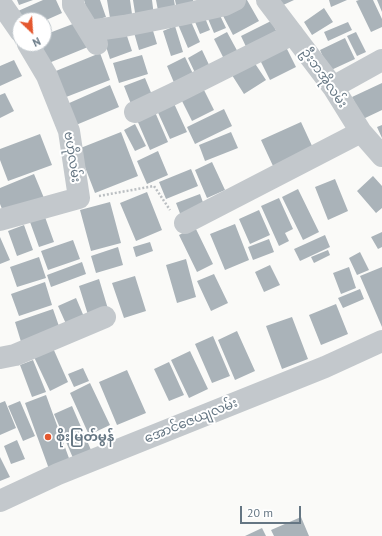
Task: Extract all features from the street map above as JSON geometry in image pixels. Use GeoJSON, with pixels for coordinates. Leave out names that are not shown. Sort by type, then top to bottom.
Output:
{"type":"FeatureCollection","features":[{"type":"Feature","properties":{"kind":"street"},"geometry":{"type":"LineString","coordinates":[[73,0],[73,5],[93,37],[124,26],[225,5],[235,0]]}},
{"type":"Feature","properties":{"kind":"street","name":"ဦးဘအိုလမ်း"},"geometry":{"type":"LineString","coordinates":[[267,0],[333,87],[361,132],[382,156]]}},
{"type":"Feature","properties":{"kind":"street"},"geometry":{"type":"LineString","coordinates":[[0,2],[12,19]]}},
{"type":"Feature","properties":{"kind":"street"},"geometry":{"type":"LineString","coordinates":[[135,112],[293,34]]}},
{"type":"Feature","properties":{"kind":"street","name":"ဗဟိုလမ်း"},"geometry":{"type":"LineString","coordinates":[[0,220],[78,198],[69,131],[47,76],[33,52]]}},
{"type":"Feature","properties":{"kind":"street"},"geometry":{"type":"LineString","coordinates":[[333,87],[382,60]]}},
{"type":"Feature","properties":{"kind":"street"},"geometry":{"type":"LineString","coordinates":[[185,223],[361,132]]}},
{"type":"Feature","properties":{"kind":"street"},"geometry":{"type":"LineString","coordinates":[[0,358],[15,355],[105,317]]}},
{"type":"Feature","properties":{"kind":"street","name":"အောင်ဇေယျလမ်း"},"geometry":{"type":"LineString","coordinates":[[0,501],[58,474],[325,367],[382,340]]}},
{"type":"Feature","properties":{"kind":"path"},"geometry":{"type":"LineString","coordinates":[[78,198],[154,186],[175,217],[185,223]]}},
{"type":"Feature","properties":{"kind":"building"},"geometry":{"type":"Polygon","coordinates":[[[17,0],[33,0],[19,5],[17,0]]]}},
{"type":"Feature","properties":{"kind":"building"},"geometry":{"type":"Polygon","coordinates":[[[43,0],[56,0],[62,13],[52,17],[52,12],[18,11],[43,0]]]}},
{"type":"Feature","properties":{"kind":"building"},"geometry":{"type":"Polygon","coordinates":[[[84,0],[100,0],[106,17],[90,22],[84,0]]]}},
{"type":"Feature","properties":{"kind":"building"},"geometry":{"type":"Polygon","coordinates":[[[107,0],[130,0],[133,21],[111,24],[107,0]]]}},
{"type":"Feature","properties":{"kind":"building"},"geometry":{"type":"Polygon","coordinates":[[[133,0],[152,0],[154,16],[136,19],[133,0]]]}},
{"type":"Feature","properties":{"kind":"building"},"geometry":{"type":"Polygon","coordinates":[[[156,0],[174,0],[176,12],[159,16],[156,0]]]}},
{"type":"Feature","properties":{"kind":"building"},"geometry":{"type":"Polygon","coordinates":[[[175,0],[193,0],[194,6],[177,9],[175,0]]]}},
{"type":"Feature","properties":{"kind":"building"},"geometry":{"type":"Polygon","coordinates":[[[243,0],[247,0],[259,21],[233,35],[221,12],[243,0]]]}},
{"type":"Feature","properties":{"kind":"building"},"geometry":{"type":"Polygon","coordinates":[[[278,0],[294,0],[281,6],[278,0]]]}},
{"type":"Feature","properties":{"kind":"building"},"geometry":{"type":"Polygon","coordinates":[[[329,0],[347,0],[331,7],[329,0]]]}},
{"type":"Feature","properties":{"kind":"building"},"geometry":{"type":"Polygon","coordinates":[[[373,0],[382,19],[382,27],[371,32],[356,1],[373,0]]]}},
{"type":"Feature","properties":{"kind":"building"},"geometry":{"type":"Polygon","coordinates":[[[377,0],[382,0],[382,12],[377,0]]]}},
{"type":"Feature","properties":{"kind":"building"},"geometry":{"type":"Polygon","coordinates":[[[324,8],[333,22],[312,35],[304,22],[324,8]]]}},
{"type":"Feature","properties":{"kind":"building"},"geometry":{"type":"Polygon","coordinates":[[[217,9],[226,28],[214,33],[206,14],[217,9]]]}},
{"type":"Feature","properties":{"kind":"building"},"geometry":{"type":"Polygon","coordinates":[[[203,13],[210,30],[200,34],[193,17],[203,13]]]}},
{"type":"Feature","properties":{"kind":"building"},"geometry":{"type":"Polygon","coordinates":[[[189,17],[200,42],[188,48],[177,22],[189,17]]]}},
{"type":"Feature","properties":{"kind":"building"},"geometry":{"type":"Polygon","coordinates":[[[271,21],[279,36],[248,51],[241,36],[271,21]]]}},
{"type":"Feature","properties":{"kind":"building"},"geometry":{"type":"Polygon","coordinates":[[[78,22],[88,47],[44,65],[38,52],[52,52],[52,32],[78,22]]]}},
{"type":"Feature","properties":{"kind":"building"},"geometry":{"type":"Polygon","coordinates":[[[348,22],[352,30],[328,41],[324,32],[348,22]]]}},
{"type":"Feature","properties":{"kind":"building"},"geometry":{"type":"Polygon","coordinates":[[[151,24],[157,44],[139,50],[133,29],[151,24]]]}},
{"type":"Feature","properties":{"kind":"building"},"geometry":{"type":"Polygon","coordinates":[[[175,26],[183,52],[171,56],[163,31],[175,26]]]}},
{"type":"Feature","properties":{"kind":"building"},"geometry":{"type":"Polygon","coordinates":[[[125,30],[132,51],[110,59],[103,37],[125,30]]]}},
{"type":"Feature","properties":{"kind":"building"},"geometry":{"type":"Polygon","coordinates":[[[227,32],[240,56],[226,63],[214,39],[227,32]]]}},
{"type":"Feature","properties":{"kind":"building"},"geometry":{"type":"Polygon","coordinates":[[[356,32],[366,52],[357,56],[347,36],[356,32]]]}},
{"type":"Feature","properties":{"kind":"building"},"geometry":{"type":"Polygon","coordinates":[[[345,38],[355,59],[329,71],[320,50],[345,38]]]}},
{"type":"Feature","properties":{"kind":"building"},"geometry":{"type":"Polygon","coordinates":[[[284,43],[296,67],[270,80],[258,56],[284,43]]]}},
{"type":"Feature","properties":{"kind":"building"},"geometry":{"type":"Polygon","coordinates":[[[202,50],[211,69],[197,77],[188,58],[202,50]]]}},
{"type":"Feature","properties":{"kind":"building"},"geometry":{"type":"Polygon","coordinates":[[[100,53],[110,80],[61,99],[51,73],[100,53]]]}},
{"type":"Feature","properties":{"kind":"building"},"geometry":{"type":"Polygon","coordinates":[[[142,55],[148,74],[119,83],[113,63],[142,55]]]}},
{"type":"Feature","properties":{"kind":"building"},"geometry":{"type":"Polygon","coordinates":[[[185,57],[194,76],[175,85],[167,66],[185,57]]]}},
{"type":"Feature","properties":{"kind":"building"},"geometry":{"type":"Polygon","coordinates":[[[252,59],[266,80],[244,94],[230,72],[252,59]]]}},
{"type":"Feature","properties":{"kind":"building"},"geometry":{"type":"Polygon","coordinates":[[[14,60],[22,76],[0,86],[0,66],[14,60]]]}},
{"type":"Feature","properties":{"kind":"building"},"geometry":{"type":"Polygon","coordinates":[[[145,78],[152,95],[131,104],[124,86],[145,78]]]}},
{"type":"Feature","properties":{"kind":"building"},"geometry":{"type":"Polygon","coordinates":[[[382,83],[382,110],[363,119],[352,97],[382,83]]]}},
{"type":"Feature","properties":{"kind":"building"},"geometry":{"type":"Polygon","coordinates":[[[110,85],[119,107],[76,125],[67,104],[110,85]]]}},
{"type":"Feature","properties":{"kind":"building"},"geometry":{"type":"Polygon","coordinates":[[[202,86],[214,110],[192,121],[180,97],[202,86]]]}},
{"type":"Feature","properties":{"kind":"building"},"geometry":{"type":"Polygon","coordinates":[[[5,93],[14,111],[0,118],[0,95],[5,93]]]}},
{"type":"Feature","properties":{"kind":"building"},"geometry":{"type":"Polygon","coordinates":[[[172,99],[187,132],[170,139],[155,106],[172,99]]]}},
{"type":"Feature","properties":{"kind":"building"},"geometry":{"type":"Polygon","coordinates":[[[224,109],[232,126],[195,144],[187,127],[224,109]]]}},
{"type":"Feature","properties":{"kind":"building"},"geometry":{"type":"Polygon","coordinates":[[[155,112],[168,142],[150,150],[137,120],[155,112]]]}},
{"type":"Feature","properties":{"kind":"building"},"geometry":{"type":"Polygon","coordinates":[[[301,122],[313,148],[273,166],[261,140],[301,122]]]}},
{"type":"Feature","properties":{"kind":"building"},"geometry":{"type":"Polygon","coordinates":[[[135,124],[146,146],[135,151],[124,130],[135,124]]]}},
{"type":"Feature","properties":{"kind":"building"},"geometry":{"type":"Polygon","coordinates":[[[382,125],[382,138],[377,127],[382,125]]]}},
{"type":"Feature","properties":{"kind":"building"},"geometry":{"type":"Polygon","coordinates":[[[121,132],[138,176],[95,193],[78,149],[121,132]]]}},
{"type":"Feature","properties":{"kind":"building"},"geometry":{"type":"Polygon","coordinates":[[[231,132],[238,148],[205,161],[199,145],[231,132]]]}},
{"type":"Feature","properties":{"kind":"building"},"geometry":{"type":"Polygon","coordinates":[[[40,134],[52,165],[8,181],[0,160],[0,149],[40,134]]]}},
{"type":"Feature","properties":{"kind":"building"},"geometry":{"type":"Polygon","coordinates":[[[158,151],[168,175],[147,184],[137,161],[158,151]]]}},
{"type":"Feature","properties":{"kind":"building"},"geometry":{"type":"Polygon","coordinates":[[[212,162],[225,190],[207,198],[195,170],[212,162]]]}},
{"type":"Feature","properties":{"kind":"building"},"geometry":{"type":"Polygon","coordinates":[[[191,169],[198,186],[166,199],[159,182],[191,169]]]}},
{"type":"Feature","properties":{"kind":"building"},"geometry":{"type":"Polygon","coordinates":[[[34,174],[44,198],[4,214],[0,204],[0,188],[34,174]]]}},
{"type":"Feature","properties":{"kind":"building"},"geometry":{"type":"Polygon","coordinates":[[[373,176],[382,186],[382,208],[376,213],[357,191],[373,176]]]}},
{"type":"Feature","properties":{"kind":"building"},"geometry":{"type":"Polygon","coordinates":[[[335,179],[348,211],[328,220],[315,187],[335,179]]]}},
{"type":"Feature","properties":{"kind":"building"},"geometry":{"type":"Polygon","coordinates":[[[298,189],[319,232],[303,240],[282,197],[298,189]]]}},
{"type":"Feature","properties":{"kind":"building"},"geometry":{"type":"Polygon","coordinates":[[[147,192],[162,230],[136,241],[120,203],[147,192]]]}},
{"type":"Feature","properties":{"kind":"building"},"geometry":{"type":"Polygon","coordinates":[[[200,194],[205,208],[181,216],[176,203],[200,194]]]}},
{"type":"Feature","properties":{"kind":"building"},"geometry":{"type":"Polygon","coordinates":[[[279,198],[293,229],[285,233],[289,241],[279,246],[261,206],[279,198]]]}},
{"type":"Feature","properties":{"kind":"building"},"geometry":{"type":"Polygon","coordinates":[[[110,202],[121,243],[91,251],[80,210],[110,202]]]}},
{"type":"Feature","properties":{"kind":"building"},"geometry":{"type":"Polygon","coordinates":[[[259,210],[270,235],[250,244],[239,219],[259,210]]]}},
{"type":"Feature","properties":{"kind":"building"},"geometry":{"type":"Polygon","coordinates":[[[45,217],[54,242],[39,247],[30,222],[45,217]]]}},
{"type":"Feature","properties":{"kind":"building"},"geometry":{"type":"Polygon","coordinates":[[[235,224],[249,260],[225,270],[210,234],[235,224]]]}},
{"type":"Feature","properties":{"kind":"building"},"geometry":{"type":"Polygon","coordinates":[[[24,225],[33,250],[17,256],[8,231],[24,225]]]}},
{"type":"Feature","properties":{"kind":"building"},"geometry":{"type":"Polygon","coordinates":[[[195,227],[213,264],[197,272],[179,235],[195,227]]]}},
{"type":"Feature","properties":{"kind":"building"},"geometry":{"type":"Polygon","coordinates":[[[382,232],[382,247],[378,249],[371,237],[382,232]]]}},
{"type":"Feature","properties":{"kind":"building"},"geometry":{"type":"Polygon","coordinates":[[[325,235],[330,247],[300,261],[294,249],[325,235]]]}},
{"type":"Feature","properties":{"kind":"building"},"geometry":{"type":"Polygon","coordinates":[[[0,237],[10,260],[0,264],[0,237]]]}},
{"type":"Feature","properties":{"kind":"building"},"geometry":{"type":"Polygon","coordinates":[[[269,239],[274,252],[253,260],[248,247],[269,239]]]}},
{"type":"Feature","properties":{"kind":"building"},"geometry":{"type":"Polygon","coordinates":[[[73,240],[80,259],[48,270],[41,251],[73,240]]]}},
{"type":"Feature","properties":{"kind":"building"},"geometry":{"type":"Polygon","coordinates":[[[150,242],[153,251],[136,257],[133,247],[150,242]]]}},
{"type":"Feature","properties":{"kind":"building"},"geometry":{"type":"Polygon","coordinates":[[[118,247],[123,265],[96,273],[91,256],[118,247]]]}},
{"type":"Feature","properties":{"kind":"building"},"geometry":{"type":"Polygon","coordinates":[[[328,250],[330,255],[314,263],[311,257],[328,250]]]}},
{"type":"Feature","properties":{"kind":"building"},"geometry":{"type":"Polygon","coordinates":[[[360,252],[369,270],[357,275],[349,258],[360,252]]]}},
{"type":"Feature","properties":{"kind":"building"},"geometry":{"type":"Polygon","coordinates":[[[39,257],[46,278],[17,287],[10,267],[39,257]]]}},
{"type":"Feature","properties":{"kind":"building"},"geometry":{"type":"Polygon","coordinates":[[[186,259],[196,297],[177,303],[166,265],[186,259]]]}},
{"type":"Feature","properties":{"kind":"building"},"geometry":{"type":"Polygon","coordinates":[[[82,262],[86,274],[51,287],[47,275],[82,262]]]}},
{"type":"Feature","properties":{"kind":"building"},"geometry":{"type":"Polygon","coordinates":[[[270,265],[280,285],[264,292],[255,272],[270,265]]]}},
{"type":"Feature","properties":{"kind":"building"},"geometry":{"type":"Polygon","coordinates":[[[349,267],[356,288],[341,294],[333,273],[349,267]]]}},
{"type":"Feature","properties":{"kind":"building"},"geometry":{"type":"Polygon","coordinates":[[[382,267],[382,327],[360,276],[382,267]]]}},
{"type":"Feature","properties":{"kind":"building"},"geometry":{"type":"Polygon","coordinates":[[[214,274],[228,303],[211,311],[197,281],[214,274]]]}},
{"type":"Feature","properties":{"kind":"building"},"geometry":{"type":"Polygon","coordinates":[[[135,276],[146,311],[124,318],[112,283],[135,276]]]}},
{"type":"Feature","properties":{"kind":"building"},"geometry":{"type":"Polygon","coordinates":[[[99,279],[108,309],[88,315],[79,286],[99,279]]]}},
{"type":"Feature","properties":{"kind":"building"},"geometry":{"type":"Polygon","coordinates":[[[45,282],[52,305],[19,316],[11,294],[45,282]]]}},
{"type":"Feature","properties":{"kind":"building"},"geometry":{"type":"Polygon","coordinates":[[[360,289],[364,299],[343,308],[338,298],[360,289]]]}},
{"type":"Feature","properties":{"kind":"building"},"geometry":{"type":"Polygon","coordinates":[[[76,298],[85,319],[67,326],[58,306],[76,298]]]}},
{"type":"Feature","properties":{"kind":"building"},"geometry":{"type":"Polygon","coordinates":[[[336,304],[348,334],[321,345],[309,315],[336,304]]]}},
{"type":"Feature","properties":{"kind":"building"},"geometry":{"type":"Polygon","coordinates":[[[53,309],[61,332],[22,345],[15,322],[53,309]]]}},
{"type":"Feature","properties":{"kind":"building"},"geometry":{"type":"Polygon","coordinates":[[[292,317],[308,359],[282,369],[266,326],[292,317]]]}},
{"type":"Feature","properties":{"kind":"building"},"geometry":{"type":"Polygon","coordinates":[[[237,331],[255,371],[235,380],[218,340],[237,331]]]}},
{"type":"Feature","properties":{"kind":"building"},"geometry":{"type":"Polygon","coordinates":[[[213,336],[230,376],[212,383],[195,344],[213,336]]]}},
{"type":"Feature","properties":{"kind":"building"},"geometry":{"type":"Polygon","coordinates":[[[53,348],[68,382],[50,391],[34,357],[53,348]]]}},
{"type":"Feature","properties":{"kind":"building"},"geometry":{"type":"Polygon","coordinates":[[[190,351],[208,389],[189,398],[171,360],[190,351]]]}},
{"type":"Feature","properties":{"kind":"building"},"geometry":{"type":"Polygon","coordinates":[[[33,360],[46,392],[32,397],[20,365],[33,360]]]}},
{"type":"Feature","properties":{"kind":"building"},"geometry":{"type":"Polygon","coordinates":[[[169,362],[184,395],[169,401],[154,369],[169,362]]]}},
{"type":"Feature","properties":{"kind":"building"},"geometry":{"type":"Polygon","coordinates":[[[83,368],[89,381],[74,387],[68,374],[83,368]]]}},
{"type":"Feature","properties":{"kind":"building"},"geometry":{"type":"Polygon","coordinates":[[[127,370],[146,413],[117,425],[99,382],[127,370]]]}},
{"type":"Feature","properties":{"kind":"building"},"geometry":{"type":"Polygon","coordinates":[[[90,383],[110,425],[89,435],[70,393],[90,383]]]}},
{"type":"Feature","properties":{"kind":"building"},"geometry":{"type":"Polygon","coordinates":[[[46,395],[70,461],[49,469],[25,403],[46,395]]]}},
{"type":"Feature","properties":{"kind":"building"},"geometry":{"type":"Polygon","coordinates":[[[5,401],[16,428],[0,435],[0,403],[5,401]]]}},
{"type":"Feature","properties":{"kind":"building"},"geometry":{"type":"Polygon","coordinates":[[[20,401],[35,436],[23,441],[8,406],[20,401]]]}},
{"type":"Feature","properties":{"kind":"building"},"geometry":{"type":"Polygon","coordinates":[[[72,406],[91,450],[73,458],[54,414],[72,406]]]}},
{"type":"Feature","properties":{"kind":"building"},"geometry":{"type":"Polygon","coordinates":[[[17,440],[25,459],[11,464],[4,446],[17,440]]]}},
{"type":"Feature","properties":{"kind":"building"},"geometry":{"type":"Polygon","coordinates":[[[0,457],[10,477],[0,481],[0,457]]]}},
{"type":"Feature","properties":{"kind":"building"},"geometry":{"type":"Polygon","coordinates":[[[301,517],[309,536],[274,536],[271,530],[301,517]]]}},
{"type":"Feature","properties":{"kind":"building"},"geometry":{"type":"Polygon","coordinates":[[[262,528],[266,536],[245,536],[262,528]]]}},
{"type":"Feature","properties":{"kind":"place","name":"စိုးမြတ်မွန်"},"geometry":{"type":"Point","coordinates":[48,437]}}]}
